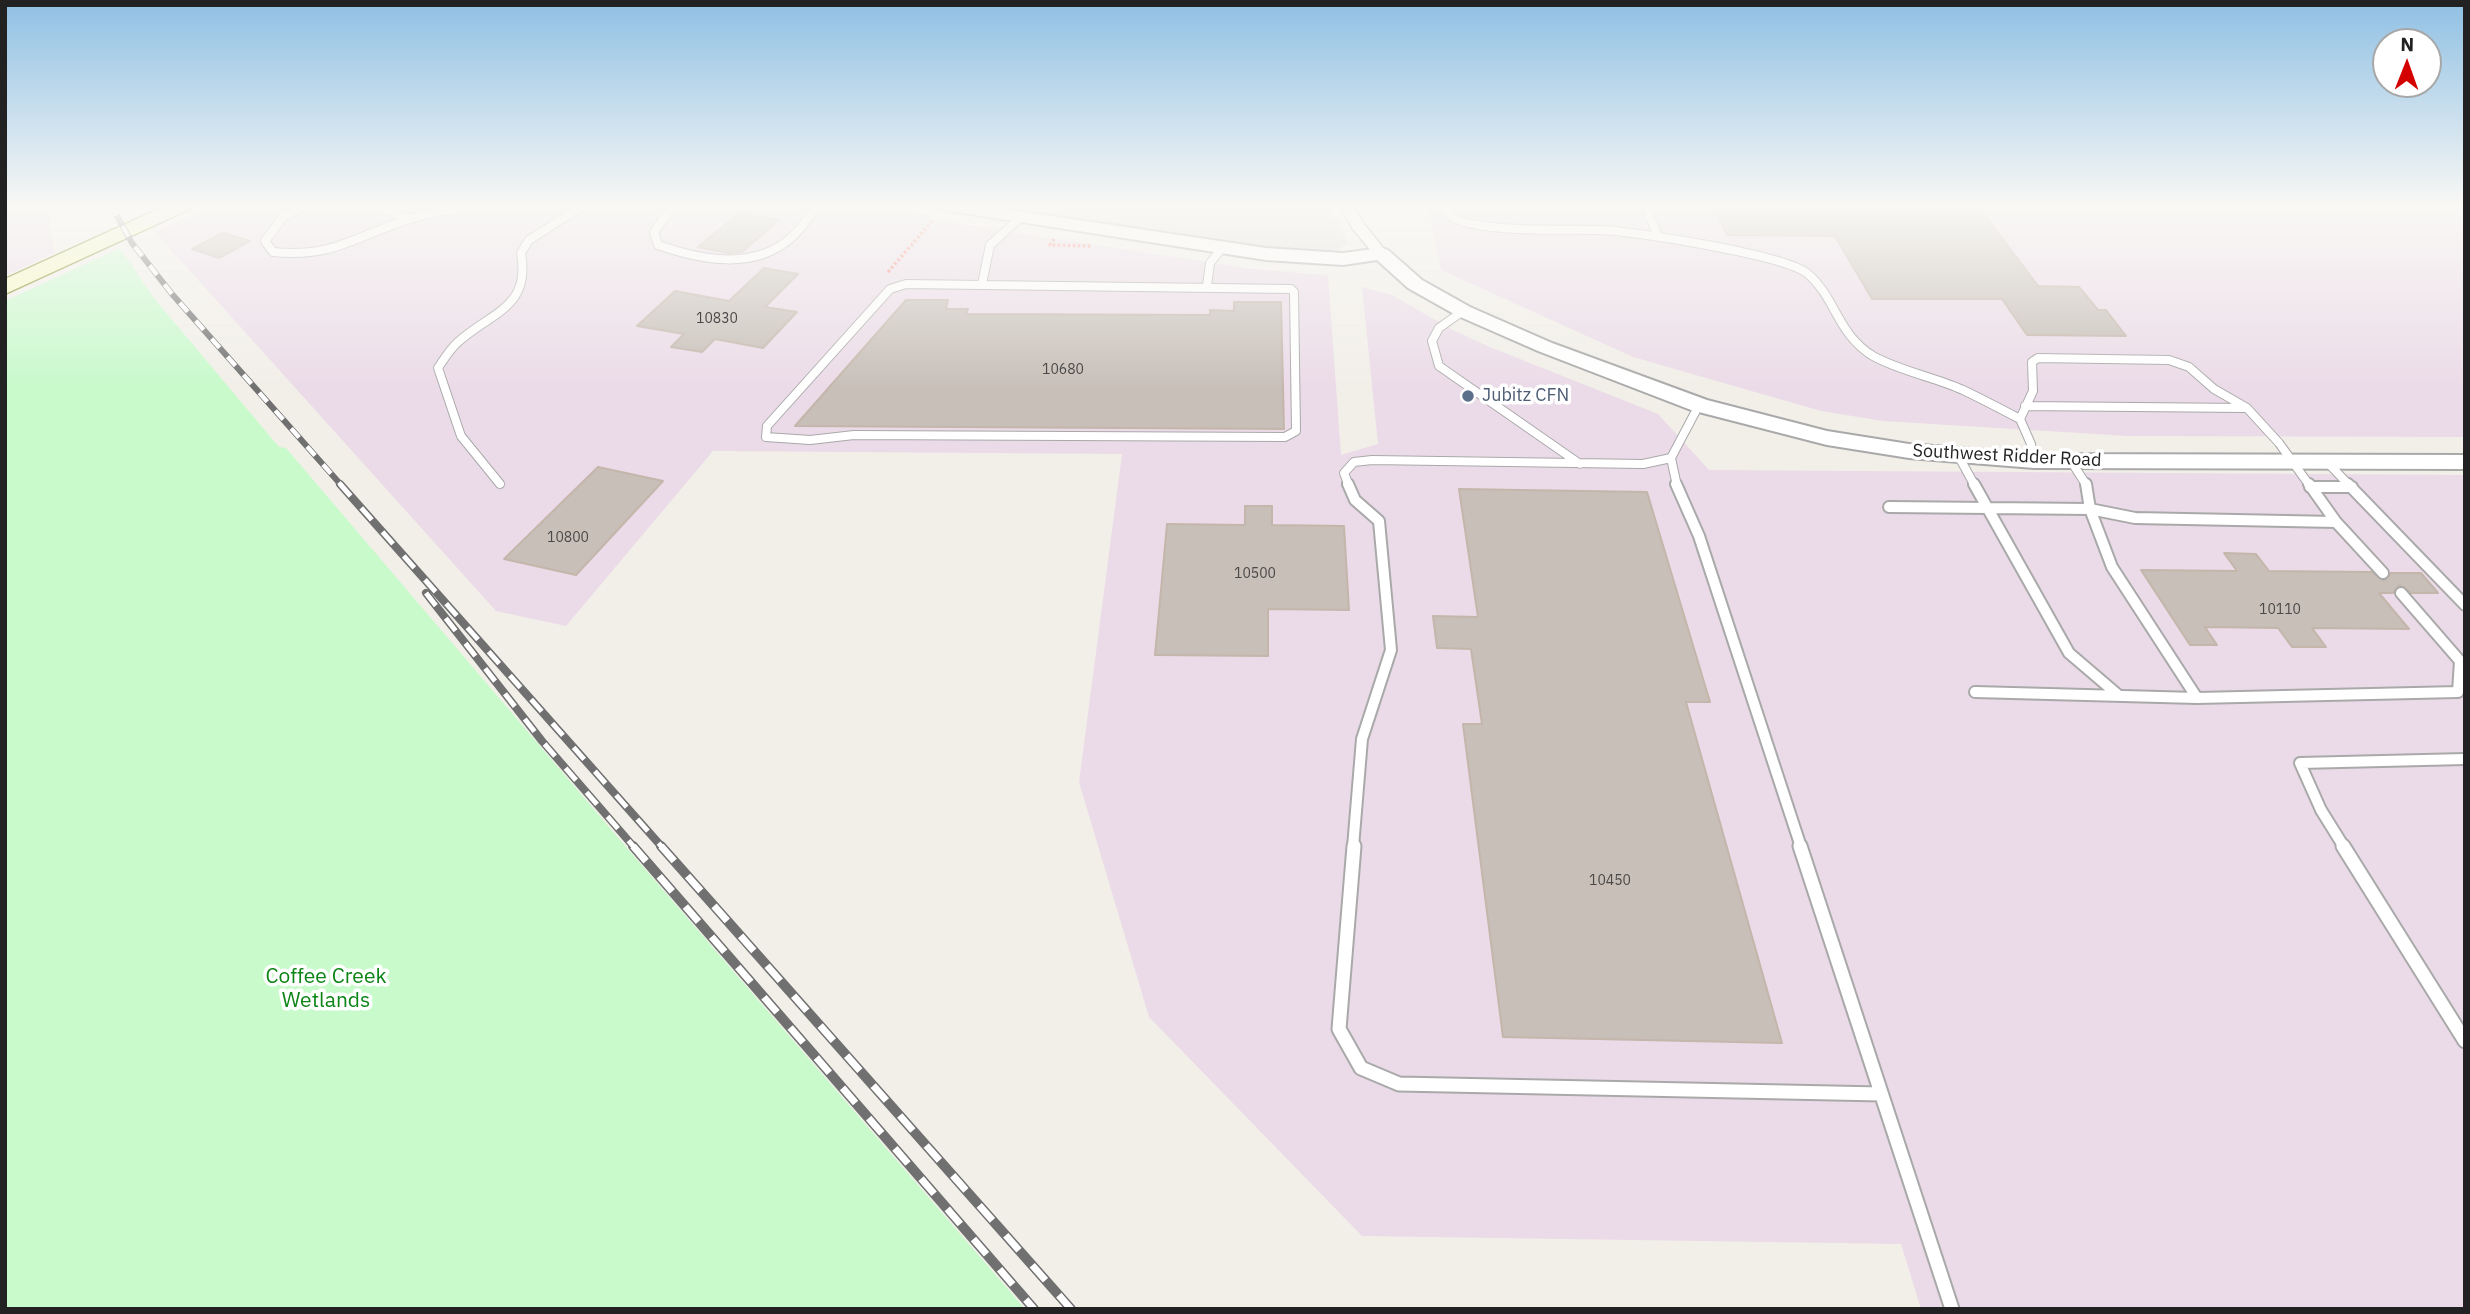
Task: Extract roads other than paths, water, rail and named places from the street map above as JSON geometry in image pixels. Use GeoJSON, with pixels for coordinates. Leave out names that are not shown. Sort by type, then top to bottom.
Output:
{"type":"FeatureCollection","features":[{"type":"Feature","properties":{"kind":"main road"},"geometry":{"type":"LineString","coordinates":[[5,287],[50,266]]}},
{"type":"Feature","properties":{"kind":"street","name":"Southwest Ridder Road"},"geometry":{"type":"LineString","coordinates":[[1395,266],[1415,284],[1463,311],[1633,382],[1699,405],[1827,438],[1959,457],[2034,461],[2465,462]]}},
{"type":"Feature","properties":{"kind":"lane"},"geometry":{"type":"LineString","coordinates":[[500,484],[461,436],[438,368],[457,342],[497,316],[520,294],[525,266]]}},
{"type":"Feature","properties":{"kind":"lane"},"geometry":{"type":"LineString","coordinates":[[982,284],[986,266]]}},
{"type":"Feature","properties":{"kind":"lane"},"geometry":{"type":"LineString","coordinates":[[1207,286],[1210,266]]}},
{"type":"Feature","properties":{"kind":"lane"},"geometry":{"type":"LineString","coordinates":[[1790,266],[1806,272],[1822,289],[1839,322],[1853,340],[1874,356],[1963,390],[2020,419],[2031,444],[2034,461]]}},
{"type":"Feature","properties":{"kind":"lane"},"geometry":{"type":"LineString","coordinates":[[912,284],[982,284],[1283,287],[1294,292],[1296,431],[1292,435],[1271,437],[854,435],[810,440],[766,437],[768,426],[890,289],[912,284]]}},
{"type":"Feature","properties":{"kind":"lane"},"geometry":{"type":"LineString","coordinates":[[1463,311],[1439,328],[1432,341],[1439,366],[1580,464]]}},
{"type":"Feature","properties":{"kind":"lane"},"geometry":{"type":"LineString","coordinates":[[2020,419],[2033,390],[2032,362],[2038,358],[2141,358],[2169,360],[2189,367],[2214,389],[2246,408],[2279,443],[2336,522],[2384,573]]}},
{"type":"Feature","properties":{"kind":"lane"},"geometry":{"type":"LineString","coordinates":[[1699,405],[1671,458],[1675,481],[1699,536],[1952,1309]]}},
{"type":"Feature","properties":{"kind":"lane"},"geometry":{"type":"LineString","coordinates":[[2025,406],[2246,408]]}},
{"type":"Feature","properties":{"kind":"lane"},"geometry":{"type":"LineString","coordinates":[[1959,457],[2069,653],[2117,694]]}},
{"type":"Feature","properties":{"kind":"lane"},"geometry":{"type":"LineString","coordinates":[[1671,458],[1643,464],[1372,460],[1354,462],[1344,473],[1355,500],[1379,521],[1391,650],[1362,739],[1339,1029],[1361,1068],[1399,1084],[1881,1094]]}},
{"type":"Feature","properties":{"kind":"lane"},"geometry":{"type":"LineString","coordinates":[[2071,461],[2087,486],[2090,509],[2112,567],[2197,698]]}},
{"type":"Feature","properties":{"kind":"lane"},"geometry":{"type":"LineString","coordinates":[[2327,462],[2465,606]]}},
{"type":"Feature","properties":{"kind":"lane"},"geometry":{"type":"LineString","coordinates":[[2310,486],[2352,487]]}},
{"type":"Feature","properties":{"kind":"lane"},"geometry":{"type":"LineString","coordinates":[[1889,507],[2090,509],[2135,518],[2336,522]]}},
{"type":"Feature","properties":{"kind":"lane"},"geometry":{"type":"LineString","coordinates":[[1975,692],[2197,698],[2458,692],[2460,661],[2401,593]]}},
{"type":"Feature","properties":{"kind":"lane"},"geometry":{"type":"LineString","coordinates":[[2465,759],[2300,763],[2321,810],[2465,1041]]}},
{"type":"Feature","properties":{"kind":"railway"},"geometry":{"type":"LineString","coordinates":[[150,266],[342,486]]}},
{"type":"Feature","properties":{"kind":"railway"},"geometry":{"type":"LineString","coordinates":[[340,484],[662,847]]}},
{"type":"Feature","properties":{"kind":"railway"},"geometry":{"type":"LineString","coordinates":[[426,593],[542,741],[634,847]]}},
{"type":"Feature","properties":{"kind":"railway"},"geometry":{"type":"LineString","coordinates":[[633,846],[1034,1309]]}},
{"type":"Feature","properties":{"kind":"railway"},"geometry":{"type":"LineString","coordinates":[[661,846],[1071,1309]]}},
{"type":"Feature","properties":{"kind":"place","name":"Jubitz CFN"},"geometry":{"type":"Point","coordinates":[1468,396]}},
{"type":"Feature","properties":{"kind":"park label","name":"Coffee Creek Wetlands"},"geometry":{"type":"Point","coordinates":[326,989]}}]}
